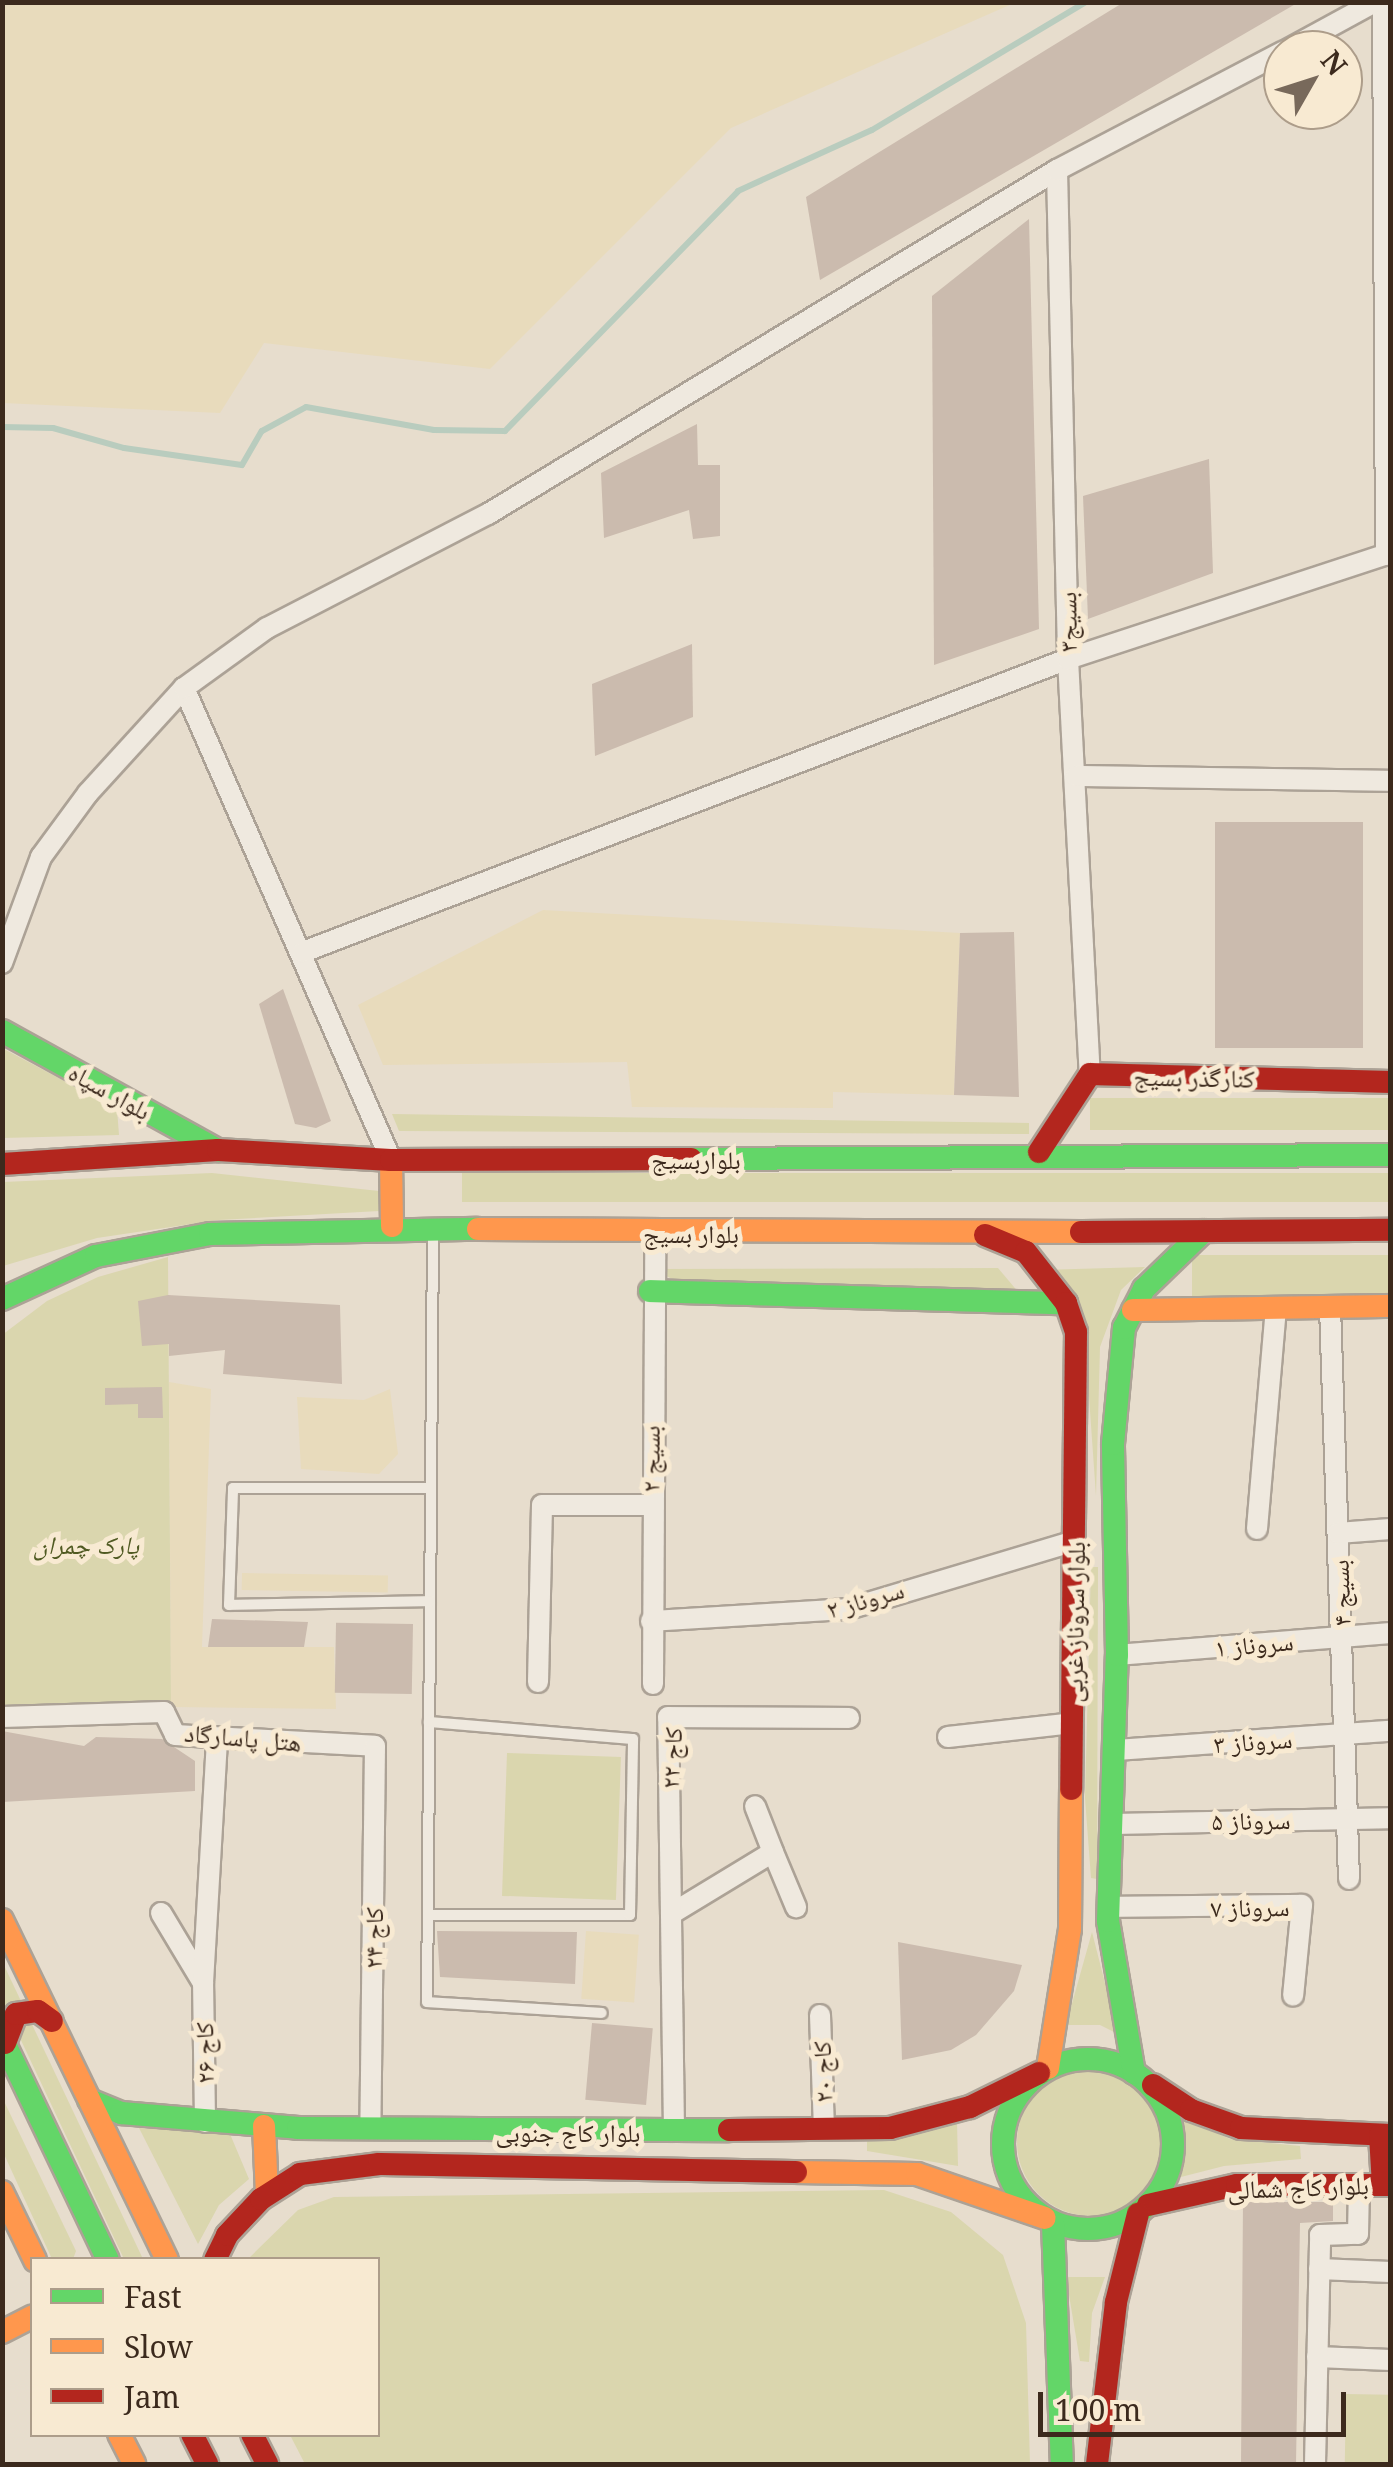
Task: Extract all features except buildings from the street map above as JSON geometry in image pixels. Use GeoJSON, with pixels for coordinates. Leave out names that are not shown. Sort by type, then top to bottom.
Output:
{"type":"FeatureCollection","features":[{"type":"Feature","properties":{"kind":"main road","name":"بلوار سپاه"},"geometry":{"type":"LineString","coordinates":[[2,1032],[218,1150]]}},
{"type":"Feature","properties":{"kind":"main road","name":"کنارگذر بسیج"},"geometry":{"type":"LineString","coordinates":[[1090,1074],[1390,1082]]}},
{"type":"Feature","properties":{"kind":"main road"},"geometry":{"type":"LineString","coordinates":[[1039,1152],[1090,1074]]}},
{"type":"Feature","properties":{"kind":"main road","name":"بلواربسیج"},"geometry":{"type":"LineString","coordinates":[[2,1164],[218,1150],[391,1160],[1039,1152],[1390,1155]]}},
{"type":"Feature","properties":{"kind":"main road"},"geometry":{"type":"LineString","coordinates":[[391,1160],[392,1226]]}},
{"type":"Feature","properties":{"kind":"main road","name":"بلوار بسیج"},"geometry":{"type":"LineString","coordinates":[[2,1298],[96,1256],[210,1234],[392,1226],[655,1234],[1390,1230]]}},
{"type":"Feature","properties":{"kind":"main road","name":"بلوار سروناز غربی"},"geometry":{"type":"LineString","coordinates":[[1140,2077],[1113,1973],[1108,1908],[1116,1750],[1114,1444],[1124,1328],[1144,1289],[1204,1230]]}},
{"type":"Feature","properties":{"kind":"main road"},"geometry":{"type":"LineString","coordinates":[[968,1232],[1010,1240],[1066,1303]]}},
{"type":"Feature","properties":{"kind":"main road"},"geometry":{"type":"LineString","coordinates":[[650,1290],[1066,1303]]}},
{"type":"Feature","properties":{"kind":"main road","name":"بلوار سروناز غربی"},"geometry":{"type":"LineString","coordinates":[[1044,2071],[1070,1905],[1076,1332],[1066,1303]]}},
{"type":"Feature","properties":{"kind":"main road"},"geometry":{"type":"LineString","coordinates":[[1133,1310],[1390,1306]]}},
{"type":"Feature","properties":{"kind":"main road"},"geometry":{"type":"LineString","coordinates":[[1074,1541],[1095,1532],[1117,1539]]}},
{"type":"Feature","properties":{"kind":"main road"},"geometry":{"type":"LineString","coordinates":[[1070,1905],[1092,1912],[1108,1908]]}},
{"type":"Feature","properties":{"kind":"main road"},"geometry":{"type":"LineString","coordinates":[[2,1960],[7,1928]]}},
{"type":"Feature","properties":{"kind":"main road"},"geometry":{"type":"LineString","coordinates":[[7,1928],[166,2257]]}},
{"type":"Feature","properties":{"kind":"main road"},"geometry":{"type":"LineString","coordinates":[[52,2021],[38,2011],[16,2014],[4,2029],[4,2040],[107,2257]]}},
{"type":"Feature","properties":{"kind":"main road"},"geometry":{"type":"LineString","coordinates":[[1097,2464],[1103,2383],[1143,2210],[1173,2157],[1168,2116],[1140,2077],[1092,2058],[1044,2071],[1018,2093],[1002,2147],[1008,2175],[1049,2220],[1097,2230],[1143,2210]]}},
{"type":"Feature","properties":{"kind":"main road","name":"بلوار کاج جنوبی"},"geometry":{"type":"LineString","coordinates":[[89,2100],[121,2112],[264,2126],[674,2131],[890,2128],[970,2107],[1044,2071]]}},
{"type":"Feature","properties":{"kind":"main road","name":"بلوار کاج شمالی"},"geometry":{"type":"LineString","coordinates":[[1140,2077],[1191,2110],[1241,2128],[1385,2135]]}},
{"type":"Feature","properties":{"kind":"main road"},"geometry":{"type":"LineString","coordinates":[[264,2126],[267,2194]]}},
{"type":"Feature","properties":{"kind":"main road"},"geometry":{"type":"LineString","coordinates":[[829,2129],[834,2172]]}},
{"type":"Feature","properties":{"kind":"main road"},"geometry":{"type":"LineString","coordinates":[[1378,2185],[1385,2135]]}},
{"type":"Feature","properties":{"kind":"main road","name":"بلوار کاج جنوبی"},"geometry":{"type":"LineString","coordinates":[[217,2257],[227,2235],[267,2194],[300,2174],[379,2164],[834,2172],[950,2180],[1049,2220]]}},
{"type":"Feature","properties":{"kind":"main road","name":"بلوار کاج شمالی"},"geometry":{"type":"LineString","coordinates":[[1143,2210],[1237,2185],[1378,2185]]}},
{"type":"Feature","properties":{"kind":"main road"},"geometry":{"type":"LineString","coordinates":[[2,2192],[34,2257]]}},
{"type":"Feature","properties":{"kind":"main road"},"geometry":{"type":"LineString","coordinates":[[1049,2220],[1062,2384],[1062,2464]]}},
{"type":"Feature","properties":{"kind":"main road"},"geometry":{"type":"LineString","coordinates":[[2,2332],[30,2318]]}},
{"type":"Feature","properties":{"kind":"main road"},"geometry":{"type":"LineString","coordinates":[[1062,2384],[1103,2383]]}},
{"type":"Feature","properties":{"kind":"main road"},"geometry":{"type":"LineString","coordinates":[[120,2437],[134,2464]]}},
{"type":"Feature","properties":{"kind":"main road"},"geometry":{"type":"LineString","coordinates":[[193,2437],[206,2464]]}},
{"type":"Feature","properties":{"kind":"main road"},"geometry":{"type":"LineString","coordinates":[[254,2437],[267,2464]]}},
{"type":"Feature","properties":{"kind":"street"},"geometry":{"type":"LineString","coordinates":[[1324,30],[1375,2]]}},
{"type":"Feature","properties":{"kind":"street"},"geometry":{"type":"LineString","coordinates":[[303,952],[1068,660],[1388,554],[1384,2]]}},
{"type":"Feature","properties":{"kind":"street"},"geometry":{"type":"LineString","coordinates":[[2,963],[41,857],[88,793],[184,688],[268,628],[488,514],[1057,170],[1263,62]]}},
{"type":"Feature","properties":{"kind":"street","name":"بسیج۳"},"geometry":{"type":"LineString","coordinates":[[1057,170],[1068,660],[1090,1074]]}},
{"type":"Feature","properties":{"kind":"street"},"geometry":{"type":"LineString","coordinates":[[184,688],[391,1160]]}},
{"type":"Feature","properties":{"kind":"street"},"geometry":{"type":"LineString","coordinates":[[1076,776],[1390,781]]}},
{"type":"Feature","properties":{"kind":"street","name":"بسیج ۲"},"geometry":{"type":"LineString","coordinates":[[653,1684],[650,1290],[655,1234]]}},
{"type":"Feature","properties":{"kind":"street","name":"بسیج ۴"},"geometry":{"type":"LineString","coordinates":[[1330,1307],[1349,1880]]}},
{"type":"Feature","properties":{"kind":"street"},"geometry":{"type":"LineString","coordinates":[[1258,1530],[1276,1308]]}},
{"type":"Feature","properties":{"kind":"street"},"geometry":{"type":"LineString","coordinates":[[538,1682],[542,1505],[650,1505]]}},
{"type":"Feature","properties":{"kind":"street"},"geometry":{"type":"LineString","coordinates":[[1338,1533],[1390,1530]]}},
{"type":"Feature","properties":{"kind":"street","name":"سروناز ۲"},"geometry":{"type":"LineString","coordinates":[[651,1621],[848,1609],[1074,1541]]}},
{"type":"Feature","properties":{"kind":"street","name":"سروناز ۱"},"geometry":{"type":"LineString","coordinates":[[1117,1655],[1390,1633]]}},
{"type":"Feature","properties":{"kind":"street","name":"هتل پاسارگاد"},"geometry":{"type":"LineString","coordinates":[[2,1717],[164,1712],[175,1735],[376,1746]]}},
{"type":"Feature","properties":{"kind":"street","name":"کاج ۲۲"},"geometry":{"type":"LineString","coordinates":[[674,2131],[668,1718],[849,1718]]}},
{"type":"Feature","properties":{"kind":"street"},"geometry":{"type":"LineString","coordinates":[[948,1737],[1072,1722]]}},
{"type":"Feature","properties":{"kind":"street","name":"سروناز ۳"},"geometry":{"type":"LineString","coordinates":[[1116,1750],[1390,1731]]}},
{"type":"Feature","properties":{"kind":"street","name":"کاج ۲۶"},"geometry":{"type":"LineString","coordinates":[[205,2122],[204,1983],[218,1738]]}},
{"type":"Feature","properties":{"kind":"street","name":"کاج ۲۴"},"geometry":{"type":"LineString","coordinates":[[370,2129],[376,1746]]}},
{"type":"Feature","properties":{"kind":"street"},"geometry":{"type":"LineString","coordinates":[[755,1806],[796,1906]]}},
{"type":"Feature","properties":{"kind":"street","name":"سروناز ۵"},"geometry":{"type":"LineString","coordinates":[[1112,1824],[1390,1818]]}},
{"type":"Feature","properties":{"kind":"street"},"geometry":{"type":"LineString","coordinates":[[671,1914],[773,1852]]}},
{"type":"Feature","properties":{"kind":"street","name":"سروناز ۷"},"geometry":{"type":"LineString","coordinates":[[1108,1908],[1302,1905],[1293,1996]]}},
{"type":"Feature","properties":{"kind":"street"},"geometry":{"type":"LineString","coordinates":[[161,1912],[204,1983]]}},
{"type":"Feature","properties":{"kind":"street","name":"کاج ۲۰"},"geometry":{"type":"LineString","coordinates":[[820,2015],[829,2129]]}},
{"type":"Feature","properties":{"kind":"street"},"geometry":{"type":"LineString","coordinates":[[1315,2464],[1320,2235],[1358,2234],[1378,2185]]}},
{"type":"Feature","properties":{"kind":"street"},"geometry":{"type":"LineString","coordinates":[[1320,2269],[1390,2272]]}},
{"type":"Feature","properties":{"kind":"street"},"geometry":{"type":"LineString","coordinates":[[1317,2357],[1390,2360]]}},
{"type":"Feature","properties":{"kind":"lane"},"geometry":{"type":"LineString","coordinates":[[432,1228],[427,2002],[602,2014]]}},
{"type":"Feature","properties":{"kind":"lane"},"geometry":{"type":"LineString","coordinates":[[430,1488],[233,1488],[229,1605],[430,1601]]}},
{"type":"Feature","properties":{"kind":"lane"},"geometry":{"type":"LineString","coordinates":[[428,1915],[630,1914],[633,1739],[429,1722]]}},
{"type":"Feature","properties":{"kind":"shaded area"},"geometry":{"type":"Polygon","coordinates":[[[3,2],[1014,3],[731,128],[490,369],[264,343],[220,413],[3,403],[3,2]]]}},
{"type":"Feature","properties":{"kind":"shaded area"},"geometry":{"type":"Polygon","coordinates":[[[543,910],[960,933],[954,1095],[833,1092],[833,1108],[632,1107],[627,1062],[383,1065],[358,1005],[543,910]]]}},
{"type":"Feature","properties":{"kind":"shaded area"},"geometry":{"type":"Polygon","coordinates":[[[169,1382],[211,1389],[202,1647],[334,1647],[336,1709],[171,1707],[169,1382]]]}},
{"type":"Feature","properties":{"kind":"shaded area"},"geometry":{"type":"Polygon","coordinates":[[[390,1389],[398,1454],[379,1474],[301,1469],[297,1397],[364,1400],[390,1389]]]}},
{"type":"Feature","properties":{"kind":"shaded area"},"geometry":{"type":"Polygon","coordinates":[[[242,1573],[388,1576],[388,1593],[242,1590],[242,1573]]]}},
{"type":"Feature","properties":{"kind":"shaded area"},"geometry":{"type":"Polygon","coordinates":[[[586,1931],[639,1935],[634,2003],[581,1999],[586,1931]]]}},
{"type":"Feature","properties":{"kind":"green space"},"geometry":{"type":"Polygon","coordinates":[[[2,1048],[117,1109],[119,1135],[3,1138],[2,1048]]]}},
{"type":"Feature","properties":{"kind":"green space"},"geometry":{"type":"Polygon","coordinates":[[[1090,1098],[1390,1098],[1390,1130],[1090,1130],[1090,1098]]]}},
{"type":"Feature","properties":{"kind":"green space"},"geometry":{"type":"Polygon","coordinates":[[[392,1114],[1029,1123],[1029,1134],[399,1131],[392,1114]]]}},
{"type":"Feature","properties":{"kind":"green space"},"geometry":{"type":"Polygon","coordinates":[[[212,1173],[379,1191],[379,1211],[218,1220],[97,1238],[3,1266],[3,1182],[212,1173]]]}},
{"type":"Feature","properties":{"kind":"green space"},"geometry":{"type":"Polygon","coordinates":[[[462,1173],[1390,1173],[1390,1202],[462,1202],[462,1173]]]}},
{"type":"Feature","properties":{"kind":"green space"},"geometry":{"type":"Polygon","coordinates":[[[1192,1255],[1390,1255],[1390,1303],[1192,1303],[1192,1255]]]}},
{"type":"Feature","properties":{"kind":"green space","name":"پارک چمران"},"geometry":{"type":"Polygon","coordinates":[[[168,1257],[171,1707],[3,1711],[2,1335],[47,1301],[98,1277],[168,1257]]]}},
{"type":"Feature","properties":{"kind":"green space"},"geometry":{"type":"Polygon","coordinates":[[[1145,1267],[1121,1290],[1100,1347],[1096,1496],[1084,1326],[1040,1270],[1145,1267]]]}},
{"type":"Feature","properties":{"kind":"green space"},"geometry":{"type":"Polygon","coordinates":[[[998,1268],[1030,1306],[707,1296],[652,1269],[998,1268]]]}},
{"type":"Feature","properties":{"kind":"green space"},"geometry":{"type":"Polygon","coordinates":[[[1091,1567],[1098,1567],[1097,1879],[1091,1878],[1085,1798],[1091,1567]]]}},
{"type":"Feature","properties":{"kind":"green space"},"geometry":{"type":"Polygon","coordinates":[[[507,1753],[621,1757],[616,1900],[502,1896],[507,1753]]]}},
{"type":"Feature","properties":{"kind":"green space"},"geometry":{"type":"Polygon","coordinates":[[[1092,1932],[1116,2033],[1100,2025],[1066,2025],[1092,1932]]]}},
{"type":"Feature","properties":{"kind":"green space"},"geometry":{"type":"Polygon","coordinates":[[[2,1961],[142,2257],[123,2257],[3,2002],[2,1961]]]}},
{"type":"Feature","properties":{"kind":"green space"},"geometry":{"type":"Polygon","coordinates":[[[1091,2068],[1119,2074],[1143,2090],[1159,2114],[1165,2142],[1159,2170],[1143,2194],[1119,2210],[1091,2216],[1063,2210],[1039,2194],[1023,2170],[1017,2142],[1023,2114],[1039,2090],[1063,2074],[1091,2068]]]}},
{"type":"Feature","properties":{"kind":"green space"},"geometry":{"type":"Polygon","coordinates":[[[2,2097],[76,2251],[74,2257],[51,2257],[3,2152],[2,2097]]]}},
{"type":"Feature","properties":{"kind":"green space"},"geometry":{"type":"Polygon","coordinates":[[[1178,2116],[1230,2139],[1300,2146],[1301,2159],[1224,2166],[1177,2178],[1186,2155],[1178,2116]]]}},
{"type":"Feature","properties":{"kind":"green space"},"geometry":{"type":"Polygon","coordinates":[[[957,2122],[958,2166],[867,2151],[867,2140],[957,2122]]]}},
{"type":"Feature","properties":{"kind":"green space"},"geometry":{"type":"Polygon","coordinates":[[[139,2128],[230,2134],[249,2179],[219,2205],[198,2244],[139,2128]]]}},
{"type":"Feature","properties":{"kind":"green space"},"geometry":{"type":"Polygon","coordinates":[[[884,2190],[951,2212],[1003,2255],[1026,2323],[1030,2464],[305,2464],[291,2437],[380,2437],[380,2257],[250,2257],[298,2210],[334,2197],[884,2190]]]}},
{"type":"Feature","properties":{"kind":"green space"},"geometry":{"type":"Polygon","coordinates":[[[1066,2277],[1105,2277],[1092,2313],[1089,2362],[1080,2361],[1066,2277]]]}},
{"type":"Feature","properties":{"kind":"green space"},"geometry":{"type":"Polygon","coordinates":[[[1346,2394],[1390,2395],[1389,2464],[1345,2464],[1346,2394]]]}},
{"type":"Feature","properties":{"kind":"waterway"},"geometry":{"type":"LineString","coordinates":[[2,427],[53,428],[124,448],[242,465],[262,431],[306,407],[434,430],[505,431],[738,191],[872,130],[1086,2]]}},
{"type":"Feature","properties":{"kind":"traffic: fast"},"geometry":{"type":"LineString","coordinates":[[2,1031],[218,1150]]}},
{"type":"Feature","properties":{"kind":"traffic: fast"},"geometry":{"type":"LineString","coordinates":[[691,1159],[1390,1155]]}},
{"type":"Feature","properties":{"kind":"traffic: fast"},"geometry":{"type":"LineString","coordinates":[[2,1299],[96,1256],[210,1234],[478,1229]]}},
{"type":"Feature","properties":{"kind":"traffic: fast"},"geometry":{"type":"LineString","coordinates":[[1134,2073],[1108,1921],[1117,1655],[1113,1444],[1124,1328],[1144,1289],[1204,1231]]}},
{"type":"Feature","properties":{"kind":"traffic: fast"},"geometry":{"type":"LineString","coordinates":[[650,1291],[1066,1303]]}},
{"type":"Feature","properties":{"kind":"traffic: fast"},"geometry":{"type":"LineString","coordinates":[[2,2038],[107,2257]]}},
{"type":"Feature","properties":{"kind":"traffic: fast"},"geometry":{"type":"LineString","coordinates":[[1088,2059],[1121,2065],[1148,2084],[1167,2111],[1173,2144],[1167,2177],[1148,2204],[1121,2223],[1088,2229],[1055,2223],[1028,2204],[1009,2177],[1003,2144],[1009,2111],[1028,2084],[1055,2065],[1088,2059]]}},
{"type":"Feature","properties":{"kind":"traffic: fast"},"geometry":{"type":"LineString","coordinates":[[89,2100],[121,2113],[298,2128],[729,2130]]}},
{"type":"Feature","properties":{"kind":"traffic: fast"},"geometry":{"type":"LineString","coordinates":[[1053,2223],[1062,2464]]}},
{"type":"Feature","properties":{"kind":"traffic: slow"},"geometry":{"type":"LineString","coordinates":[[391,1160],[392,1226]]}},
{"type":"Feature","properties":{"kind":"traffic: slow"},"geometry":{"type":"LineString","coordinates":[[478,1229],[1081,1232]]}},
{"type":"Feature","properties":{"kind":"traffic: slow"},"geometry":{"type":"LineString","coordinates":[[1133,1310],[1390,1306]]}},
{"type":"Feature","properties":{"kind":"traffic: slow"},"geometry":{"type":"LineString","coordinates":[[1048,2068],[1070,1929],[1071,1789]]}},
{"type":"Feature","properties":{"kind":"traffic: slow"},"geometry":{"type":"LineString","coordinates":[[2,1920],[166,2257]]}},
{"type":"Feature","properties":{"kind":"traffic: slow"},"geometry":{"type":"LineString","coordinates":[[264,2126],[267,2194]]}},
{"type":"Feature","properties":{"kind":"traffic: slow"},"geometry":{"type":"LineString","coordinates":[[796,2172],[917,2174],[1045,2218]]}},
{"type":"Feature","properties":{"kind":"traffic: slow"},"geometry":{"type":"LineString","coordinates":[[2,2192],[34,2257]]}},
{"type":"Feature","properties":{"kind":"traffic: slow"},"geometry":{"type":"LineString","coordinates":[[2,2332],[30,2318]]}},
{"type":"Feature","properties":{"kind":"traffic: slow"},"geometry":{"type":"LineString","coordinates":[[120,2437],[134,2464]]}},
{"type":"Feature","properties":{"kind":"traffic: jam"},"geometry":{"type":"LineString","coordinates":[[1039,1152],[1090,1074],[1390,1082]]}},
{"type":"Feature","properties":{"kind":"traffic: jam"},"geometry":{"type":"LineString","coordinates":[[2,1164],[218,1150],[391,1160],[691,1159]]}},
{"type":"Feature","properties":{"kind":"traffic: jam"},"geometry":{"type":"LineString","coordinates":[[1081,1232],[1390,1230]]}},
{"type":"Feature","properties":{"kind":"traffic: jam"},"geometry":{"type":"LineString","coordinates":[[985,1235],[1026,1252],[1066,1303],[1076,1332],[1071,1789]]}},
{"type":"Feature","properties":{"kind":"traffic: jam"},"geometry":{"type":"LineString","coordinates":[[5,2043],[16,2014],[38,2011],[52,2021]]}},
{"type":"Feature","properties":{"kind":"traffic: jam"},"geometry":{"type":"LineString","coordinates":[[729,2130],[890,2128],[970,2107],[1039,2073]]}},
{"type":"Feature","properties":{"kind":"traffic: jam"},"geometry":{"type":"LineString","coordinates":[[1153,2085],[1191,2110],[1241,2128],[1390,2135]]}},
{"type":"Feature","properties":{"kind":"traffic: jam"},"geometry":{"type":"LineString","coordinates":[[1380,2135],[1383,2185]]}},
{"type":"Feature","properties":{"kind":"traffic: jam"},"geometry":{"type":"LineString","coordinates":[[216,2257],[227,2235],[261,2199],[300,2174],[379,2164],[796,2172]]}},
{"type":"Feature","properties":{"kind":"traffic: jam"},"geometry":{"type":"LineString","coordinates":[[1148,2205],[1237,2185],[1390,2185]]}},
{"type":"Feature","properties":{"kind":"traffic: jam"},"geometry":{"type":"LineString","coordinates":[[1097,2464],[1116,2302],[1138,2214]]}},
{"type":"Feature","properties":{"kind":"traffic: jam"},"geometry":{"type":"LineString","coordinates":[[194,2437],[207,2464]]}},
{"type":"Feature","properties":{"kind":"traffic: jam"},"geometry":{"type":"LineString","coordinates":[[254,2437],[267,2464]]}}]}
